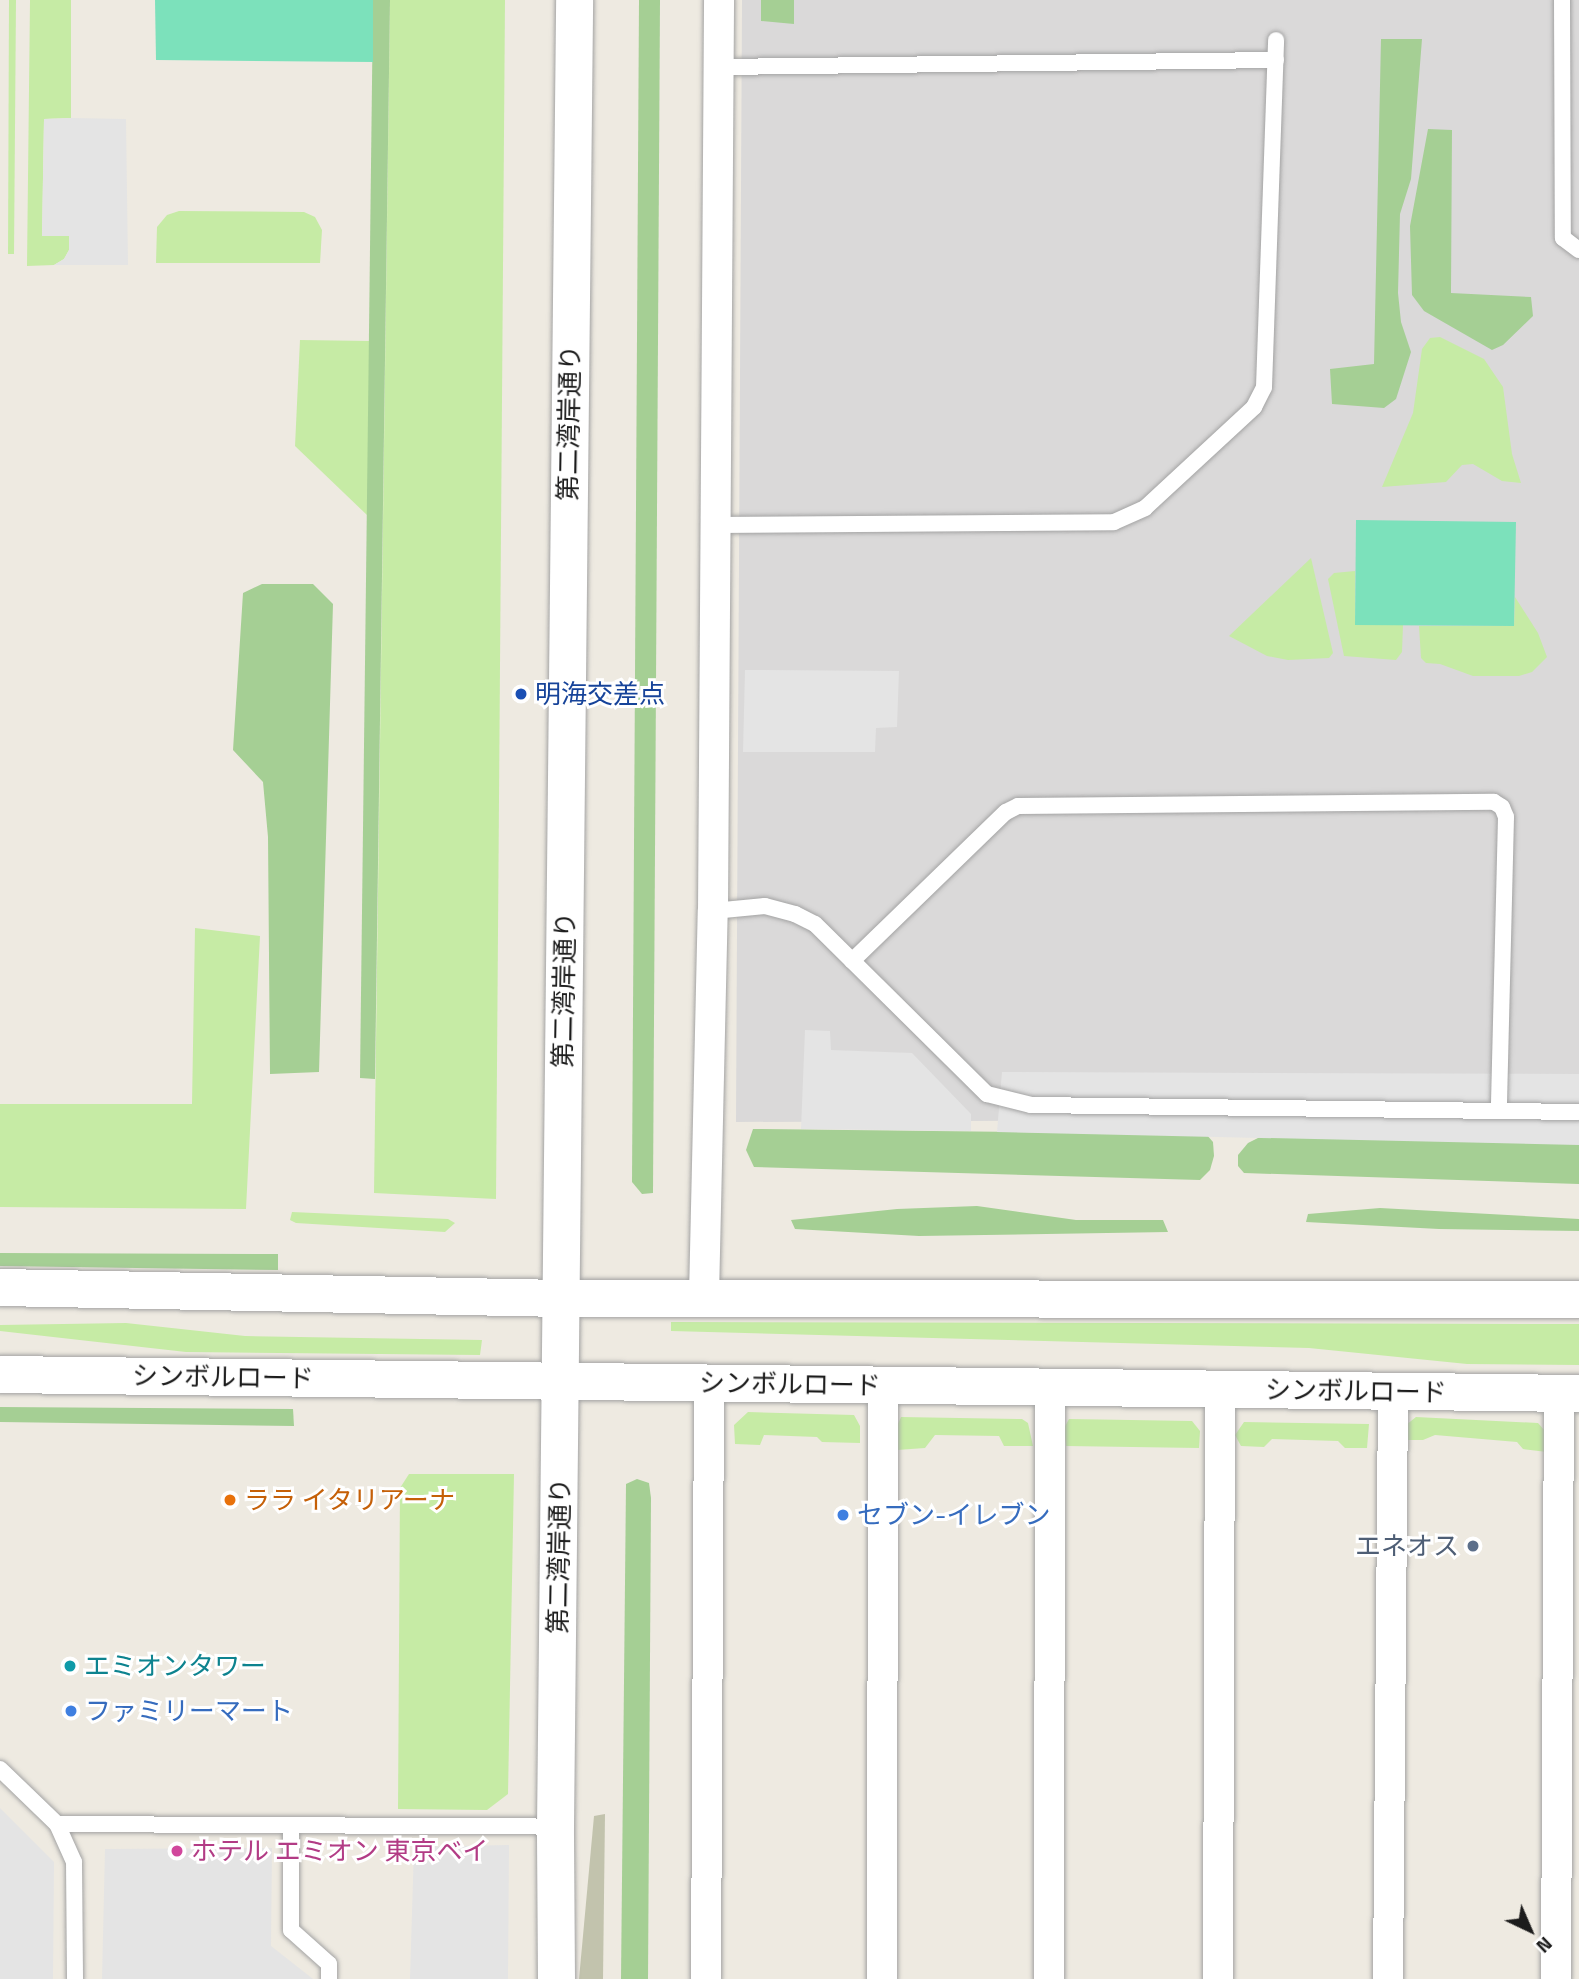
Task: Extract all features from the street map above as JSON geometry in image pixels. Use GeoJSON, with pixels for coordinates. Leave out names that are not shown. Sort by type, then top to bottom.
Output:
{"type":"FeatureCollection","features":[{"type":"Feature","properties":{"kind":"street","name":"第二湾岸通り"},"geometry":{"type":"LineString","coordinates":[[556,1979],[555,1827],[574,0]]}},
{"type":"Feature","properties":{"kind":"street"},"geometry":{"type":"LineString","coordinates":[[705,1296],[713,911],[719,0]]}},
{"type":"Feature","properties":{"kind":"street"},"geometry":{"type":"LineString","coordinates":[[0,1287],[561,1298],[705,1296],[1579,1299]]}},
{"type":"Feature","properties":{"kind":"street","name":"シンボルロード"},"geometry":{"type":"LineString","coordinates":[[0,1374],[1569,1393]]}},
{"type":"Feature","properties":{"kind":"street"},"geometry":{"type":"LineString","coordinates":[[706,1979],[709,1382]]}},
{"type":"Feature","properties":{"kind":"street"},"geometry":{"type":"LineString","coordinates":[[882,1979],[883,1385]]}},
{"type":"Feature","properties":{"kind":"street"},"geometry":{"type":"LineString","coordinates":[[1049,1979],[1050,1386]]}},
{"type":"Feature","properties":{"kind":"street"},"geometry":{"type":"LineString","coordinates":[[1218,1979],[1220,1388]]}},
{"type":"Feature","properties":{"kind":"street"},"geometry":{"type":"LineString","coordinates":[[1388,1979],[1393,1392]]}},
{"type":"Feature","properties":{"kind":"street"},"geometry":{"type":"LineString","coordinates":[[1556,1979],[1569,1393]]}},
{"type":"Feature","properties":{"kind":"lane"},"geometry":{"type":"LineString","coordinates":[[1562,0],[1563,238],[1579,250]]}},
{"type":"Feature","properties":{"kind":"lane"},"geometry":{"type":"LineString","coordinates":[[716,525],[1114,522],[1145,508],[1254,407],[1264,387],[1276,40]]}},
{"type":"Feature","properties":{"kind":"lane"},"geometry":{"type":"LineString","coordinates":[[719,67],[1276,60]]}},
{"type":"Feature","properties":{"kind":"lane"},"geometry":{"type":"LineString","coordinates":[[852,961],[1006,812],[1018,806],[1494,802],[1502,807],[1506,817],[1499,1111]]}},
{"type":"Feature","properties":{"kind":"lane"},"geometry":{"type":"LineString","coordinates":[[713,911],[765,906],[795,914],[815,924],[987,1094],[1031,1105],[1579,1112]]}},
{"type":"Feature","properties":{"kind":"lane"},"geometry":{"type":"LineString","coordinates":[[0,1769],[57,1824],[74,1862],[75,1979]]}},
{"type":"Feature","properties":{"kind":"lane"},"geometry":{"type":"LineString","coordinates":[[57,1824],[555,1827]]}},
{"type":"Feature","properties":{"kind":"lane"},"geometry":{"type":"LineString","coordinates":[[291,1826],[291,1930],[329,1964],[330,1979]]}},
{"type":"Feature","properties":{"kind":"shaded area"},"geometry":{"type":"Polygon","coordinates":[[[742,0],[1579,0],[1579,1118],[736,1122],[742,0]]]}},
{"type":"Feature","properties":{"kind":"shaded area"},"geometry":{"type":"Polygon","coordinates":[[[44,119],[126,119],[128,265],[54,265],[64,259],[69,250],[69,236],[42,236],[44,119]]]}},
{"type":"Feature","properties":{"kind":"shaded area"},"geometry":{"type":"Polygon","coordinates":[[[745,670],[899,671],[897,727],[876,728],[875,752],[743,752],[745,670]]]}},
{"type":"Feature","properties":{"kind":"shaded area"},"geometry":{"type":"Polygon","coordinates":[[[805,1030],[830,1031],[831,1050],[912,1053],[971,1114],[971,1131],[801,1129],[805,1030]]]}},
{"type":"Feature","properties":{"kind":"shaded area"},"geometry":{"type":"Polygon","coordinates":[[[1002,1072],[1579,1074],[1579,1145],[997,1132],[1002,1072]]]}},
{"type":"Feature","properties":{"kind":"shaded area"},"geometry":{"type":"Polygon","coordinates":[[[0,1808],[54,1862],[53,1979],[0,1979],[0,1808]]]}},
{"type":"Feature","properties":{"kind":"shaded area"},"geometry":{"type":"Polygon","coordinates":[[[605,1814],[603,1979],[579,1979],[594,1816],[605,1814]]]}},
{"type":"Feature","properties":{"kind":"shaded area"},"geometry":{"type":"Polygon","coordinates":[[[509,1845],[508,1979],[410,1979],[414,1847],[509,1845]]]}},
{"type":"Feature","properties":{"kind":"shaded area"},"geometry":{"type":"Polygon","coordinates":[[[272,1848],[271,1946],[313,1979],[102,1979],[105,1849],[272,1848]]]}},
{"type":"Feature","properties":{"kind":"green space"},"geometry":{"type":"Polygon","coordinates":[[[9,0],[16,0],[14,254],[8,254],[9,0]]]}},
{"type":"Feature","properties":{"kind":"green space"},"geometry":{"type":"Polygon","coordinates":[[[30,0],[71,0],[71,118],[44,119],[42,236],[69,236],[69,250],[64,259],[54,265],[27,266],[30,0]]]}},
{"type":"Feature","properties":{"kind":"green space"},"geometry":{"type":"Polygon","coordinates":[[[155,0],[373,0],[373,62],[156,60],[155,0]]]}},
{"type":"Feature","properties":{"kind":"green space"},"geometry":{"type":"Polygon","coordinates":[[[373,0],[390,0],[375,1079],[360,1078],[373,0]]]}},
{"type":"Feature","properties":{"kind":"green space"},"geometry":{"type":"Polygon","coordinates":[[[390,0],[505,0],[496,1199],[374,1193],[390,0]]]}},
{"type":"Feature","properties":{"kind":"green space"},"geometry":{"type":"Polygon","coordinates":[[[639,0],[660,0],[653,1193],[642,1194],[632,1182],[639,0]]]}},
{"type":"Feature","properties":{"kind":"green space"},"geometry":{"type":"Polygon","coordinates":[[[761,0],[794,0],[794,24],[761,21],[761,0]]]}},
{"type":"Feature","properties":{"kind":"green space"},"geometry":{"type":"Polygon","coordinates":[[[1381,39],[1422,39],[1411,179],[1400,214],[1398,293],[1401,322],[1411,352],[1396,399],[1384,408],[1332,404],[1330,369],[1374,364],[1381,39]]]}},
{"type":"Feature","properties":{"kind":"green space"},"geometry":{"type":"Polygon","coordinates":[[[1428,129],[1452,130],[1451,293],[1531,297],[1533,316],[1503,345],[1492,350],[1424,311],[1412,295],[1410,226],[1428,129]]]}},
{"type":"Feature","properties":{"kind":"green space"},"geometry":{"type":"Polygon","coordinates":[[[179,211],[304,212],[315,217],[322,230],[320,263],[156,263],[157,227],[167,215],[179,211]]]}},
{"type":"Feature","properties":{"kind":"green space"},"geometry":{"type":"Polygon","coordinates":[[[1440,337],[1484,359],[1503,387],[1512,454],[1521,483],[1502,481],[1473,464],[1462,465],[1446,482],[1382,487],[1413,413],[1422,349],[1430,338],[1440,337]]]}},
{"type":"Feature","properties":{"kind":"green space"},"geometry":{"type":"Polygon","coordinates":[[[300,340],[370,341],[368,516],[295,446],[300,340]]]}},
{"type":"Feature","properties":{"kind":"green space"},"geometry":{"type":"Polygon","coordinates":[[[1356,520],[1516,522],[1514,626],[1355,625],[1356,520]]]}},
{"type":"Feature","properties":{"kind":"green space"},"geometry":{"type":"Polygon","coordinates":[[[1311,558],[1333,653],[1329,658],[1288,660],[1267,656],[1229,636],[1311,558]]]}},
{"type":"Feature","properties":{"kind":"green space"},"geometry":{"type":"Polygon","coordinates":[[[1355,571],[1355,625],[1403,625],[1402,652],[1396,660],[1344,656],[1328,579],[1334,573],[1355,571]]]}},
{"type":"Feature","properties":{"kind":"green space"},"geometry":{"type":"Polygon","coordinates":[[[262,584],[313,584],[333,604],[319,1072],[270,1074],[268,837],[263,782],[233,750],[243,593],[262,584]]]}},
{"type":"Feature","properties":{"kind":"green space"},"geometry":{"type":"Polygon","coordinates":[[[1515,597],[1538,633],[1547,657],[1532,672],[1519,676],[1473,676],[1440,664],[1426,663],[1421,658],[1419,626],[1514,626],[1515,597]]]}},
{"type":"Feature","properties":{"kind":"green space"},"geometry":{"type":"Polygon","coordinates":[[[195,928],[260,936],[246,1209],[0,1207],[0,1104],[192,1104],[195,928]]]}},
{"type":"Feature","properties":{"kind":"green space"},"geometry":{"type":"Polygon","coordinates":[[[753,1129],[1206,1134],[1213,1142],[1214,1156],[1210,1170],[1200,1180],[754,1167],[746,1150],[753,1129]]]}},
{"type":"Feature","properties":{"kind":"green space"},"geometry":{"type":"Polygon","coordinates":[[[1262,1136],[1579,1144],[1579,1184],[1244,1173],[1238,1166],[1238,1155],[1248,1143],[1262,1136]]]}},
{"type":"Feature","properties":{"kind":"green space"},"geometry":{"type":"Polygon","coordinates":[[[977,1206],[1076,1220],[1163,1220],[1168,1232],[919,1236],[795,1229],[791,1220],[897,1209],[977,1206]]]}},
{"type":"Feature","properties":{"kind":"green space"},"geometry":{"type":"Polygon","coordinates":[[[1380,1208],[1579,1219],[1579,1231],[1439,1229],[1306,1222],[1308,1214],[1380,1208]]]}},
{"type":"Feature","properties":{"kind":"green space"},"geometry":{"type":"Polygon","coordinates":[[[292,1212],[448,1219],[455,1223],[445,1232],[296,1223],[290,1220],[292,1212]]]}},
{"type":"Feature","properties":{"kind":"green space"},"geometry":{"type":"Polygon","coordinates":[[[0,1253],[278,1254],[278,1270],[0,1266],[0,1253]]]}},
{"type":"Feature","properties":{"kind":"green space"},"geometry":{"type":"Polygon","coordinates":[[[671,1322],[1579,1324],[1579,1365],[1467,1364],[1309,1348],[671,1331],[671,1322]]]}},
{"type":"Feature","properties":{"kind":"green space"},"geometry":{"type":"Polygon","coordinates":[[[126,1323],[245,1336],[482,1340],[480,1355],[186,1352],[0,1331],[0,1325],[126,1323]]]}},
{"type":"Feature","properties":{"kind":"green space"},"geometry":{"type":"Polygon","coordinates":[[[0,1407],[293,1409],[294,1426],[0,1422],[0,1407]]]}},
{"type":"Feature","properties":{"kind":"green space"},"geometry":{"type":"Polygon","coordinates":[[[748,1412],[854,1415],[860,1426],[860,1443],[822,1442],[817,1437],[764,1435],[760,1445],[735,1444],[734,1425],[748,1412]]]}},
{"type":"Feature","properties":{"kind":"green space"},"geometry":{"type":"Polygon","coordinates":[[[901,1417],[1022,1419],[1028,1423],[1033,1446],[1004,1446],[999,1436],[935,1435],[925,1448],[897,1450],[897,1426],[901,1417]]]}},
{"type":"Feature","properties":{"kind":"green space"},"geometry":{"type":"Polygon","coordinates":[[[1416,1417],[1538,1423],[1546,1432],[1547,1452],[1523,1449],[1517,1442],[1435,1435],[1423,1440],[1402,1440],[1406,1425],[1416,1417]]]}},
{"type":"Feature","properties":{"kind":"green space"},"geometry":{"type":"Polygon","coordinates":[[[1069,1419],[1192,1421],[1200,1431],[1199,1448],[1066,1446],[1064,1428],[1069,1419]]]}},
{"type":"Feature","properties":{"kind":"green space"},"geometry":{"type":"Polygon","coordinates":[[[1244,1422],[1369,1424],[1367,1448],[1345,1448],[1338,1441],[1272,1439],[1264,1447],[1241,1446],[1235,1435],[1244,1422]]]}},
{"type":"Feature","properties":{"kind":"green space"},"geometry":{"type":"Polygon","coordinates":[[[409,1474],[514,1474],[508,1794],[487,1810],[398,1809],[400,1488],[409,1474]]]}},
{"type":"Feature","properties":{"kind":"green space"},"geometry":{"type":"Polygon","coordinates":[[[637,1479],[649,1483],[651,1498],[648,1979],[621,1979],[626,1484],[637,1479]]]}},
{"type":"Feature","properties":{"kind":"place","name":"明海交差点"},"geometry":{"type":"Point","coordinates":[521,694]}},
{"type":"Feature","properties":{"kind":"place","name":"ララ イタリアーナ"},"geometry":{"type":"Point","coordinates":[230,1500]}},
{"type":"Feature","properties":{"kind":"place","name":"セブン-イレブン"},"geometry":{"type":"Point","coordinates":[843,1515]}},
{"type":"Feature","properties":{"kind":"place","name":"エネオス"},"geometry":{"type":"Point","coordinates":[1473,1546]}},
{"type":"Feature","properties":{"kind":"place","name":"エミオンタワー"},"geometry":{"type":"Point","coordinates":[70,1666]}},
{"type":"Feature","properties":{"kind":"place","name":"ファミリーマート"},"geometry":{"type":"Point","coordinates":[71,1711]}},
{"type":"Feature","properties":{"kind":"place","name":"ホテル エミオン 東京ベイ"},"geometry":{"type":"Point","coordinates":[177,1851]}}]}
